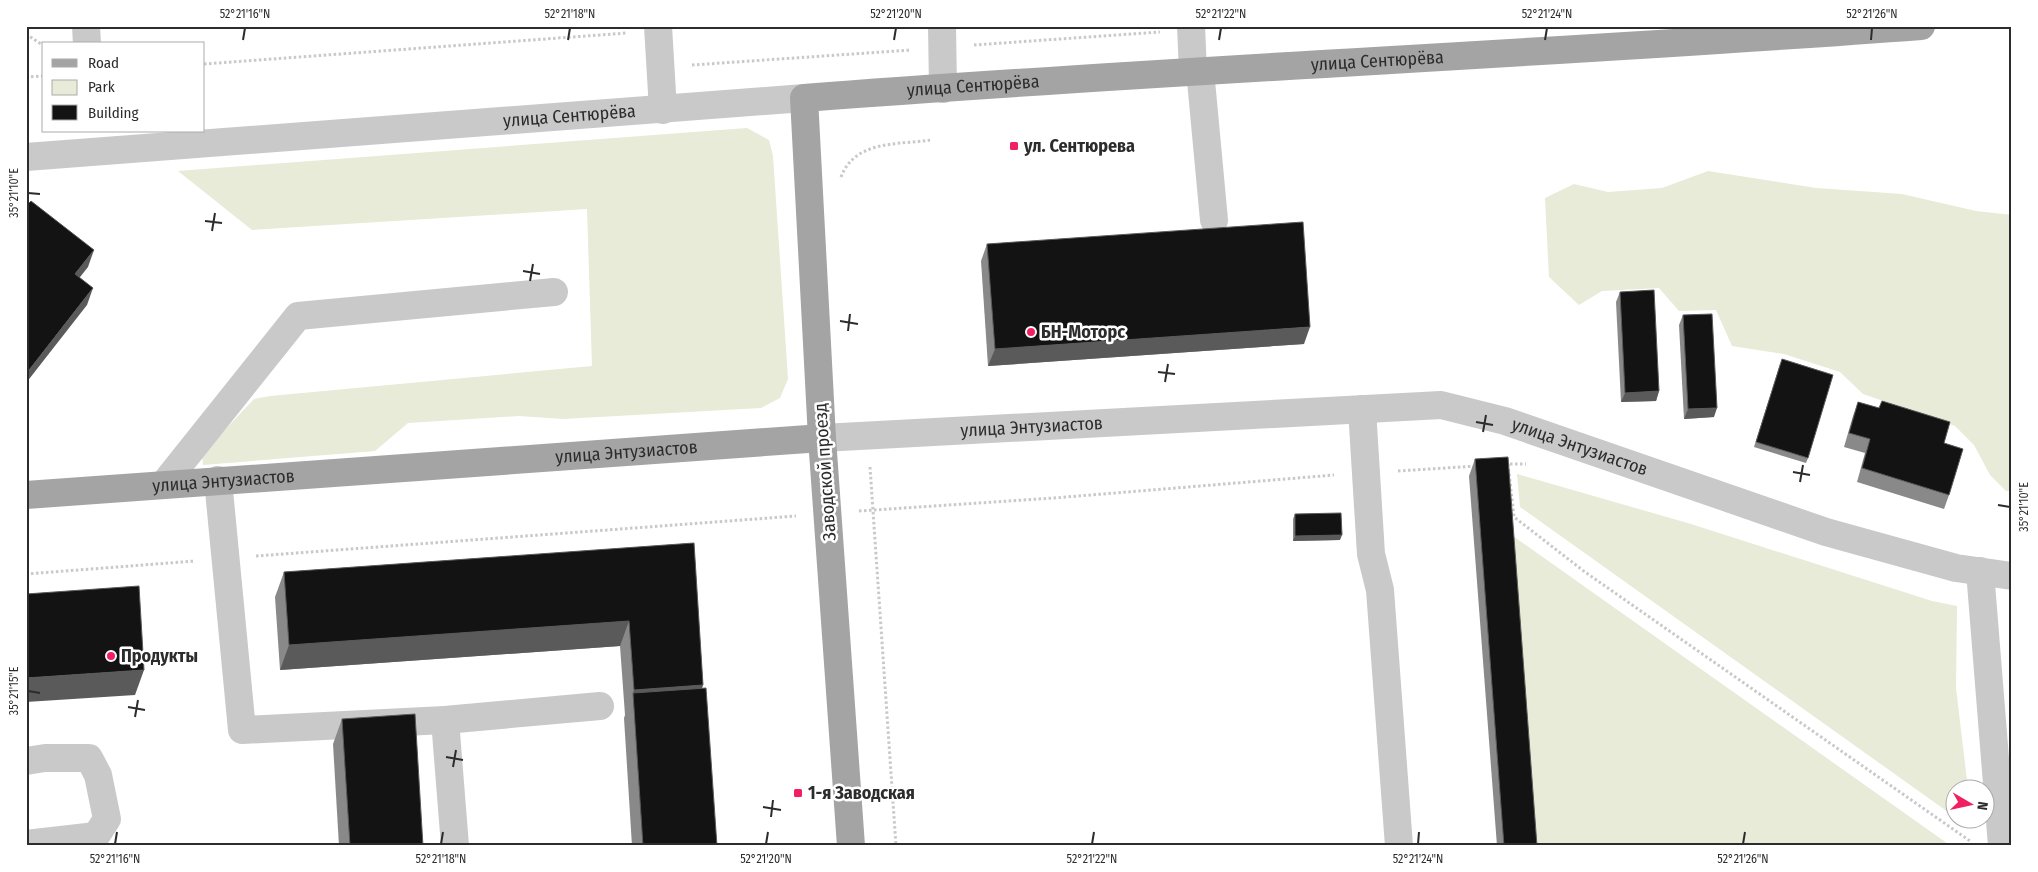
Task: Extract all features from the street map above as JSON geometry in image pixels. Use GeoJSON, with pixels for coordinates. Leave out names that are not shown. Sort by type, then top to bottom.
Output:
{"type":"FeatureCollection","features":[{"type":"Feature","properties":{"kind":"main road","name":"улица Сентюрёва"},"geometry":{"type":"LineString","coordinates":[[804,98],[1716,34],[1921,26]]}},
{"type":"Feature","properties":{"kind":"main road","name":"Заводской проезд"},"geometry":{"type":"LineString","coordinates":[[804,98],[822,438],[852,846]]}},
{"type":"Feature","properties":{"kind":"main road","name":"улица Энтузиастов"},"geometry":{"type":"LineString","coordinates":[[26,495],[822,438]]}},
{"type":"Feature","properties":{"kind":"street"},"geometry":{"type":"LineString","coordinates":[[86,26],[88,42]]}},
{"type":"Feature","properties":{"kind":"street"},"geometry":{"type":"LineString","coordinates":[[942,26],[942,89]]}},
{"type":"Feature","properties":{"kind":"street"},"geometry":{"type":"LineString","coordinates":[[1191,26],[1214,220]]}},
{"type":"Feature","properties":{"kind":"street"},"geometry":{"type":"LineString","coordinates":[[658,28],[663,110]]}},
{"type":"Feature","properties":{"kind":"street","name":"улица Сентюрёва"},"geometry":{"type":"LineString","coordinates":[[26,157],[95,142],[663,110],[804,98]]}},
{"type":"Feature","properties":{"kind":"street"},"geometry":{"type":"LineString","coordinates":[[164,484],[298,316],[554,292]]}},
{"type":"Feature","properties":{"kind":"street","name":"улица Энтузиастов"},"geometry":{"type":"LineString","coordinates":[[822,438],[1441,405],[1505,421],[1826,532],[1956,568],[2012,576]]}},
{"type":"Feature","properties":{"kind":"street"},"geometry":{"type":"LineString","coordinates":[[1362,409],[1371,554],[1380,590],[1399,846]]}},
{"type":"Feature","properties":{"kind":"street"},"geometry":{"type":"LineString","coordinates":[[218,480],[242,730],[444,720],[600,706]]}},
{"type":"Feature","properties":{"kind":"street"},"geometry":{"type":"LineString","coordinates":[[1980,572],[2002,846]]}},
{"type":"Feature","properties":{"kind":"street"},"geometry":{"type":"LineString","coordinates":[[444,720],[455,846]]}},
{"type":"Feature","properties":{"kind":"street"},"geometry":{"type":"LineString","coordinates":[[26,761],[45,758],[89,758],[98,776],[107,819],[96,836],[26,844]]}},
{"type":"Feature","properties":{"kind":"path"},"geometry":{"type":"LineString","coordinates":[[205,64],[658,28]]}},
{"type":"Feature","properties":{"kind":"path"},"geometry":{"type":"LineString","coordinates":[[26,34],[42,45]]}},
{"type":"Feature","properties":{"kind":"path"},"geometry":{"type":"LineString","coordinates":[[26,77],[42,76]]}},
{"type":"Feature","properties":{"kind":"path"},"geometry":{"type":"LineString","coordinates":[[1499,465],[1524,463],[1534,466]]}},
{"type":"Feature","properties":{"kind":"path"},"geometry":{"type":"LineString","coordinates":[[1508,464],[1514,517],[1584,572],[1973,842]]}},
{"type":"Feature","properties":{"kind":"path"},"geometry":{"type":"LineString","coordinates":[[26,574],[828,513],[1044,499],[1366,472],[1480,466]]}},
{"type":"Feature","properties":{"kind":"green space"},"geometry":{"type":"Polygon","coordinates":[[[747,128],[769,140],[773,156],[788,379],[780,398],[761,408],[563,419],[519,416],[408,423],[375,451],[203,465],[202,454],[254,399],[592,366],[587,209],[252,230],[178,171],[747,128]]]}},
{"type":"Feature","properties":{"kind":"green space"},"geometry":{"type":"Polygon","coordinates":[[[1708,171],[1816,188],[1902,194],[1976,211],[2012,215],[2012,491],[2006,491],[1990,475],[1974,445],[1955,426],[1863,394],[1840,372],[1784,354],[1732,346],[1716,310],[1679,311],[1659,288],[1602,291],[1579,305],[1549,277],[1545,198],[1574,184],[1608,192],[1662,188],[1708,171]]]}},
{"type":"Feature","properties":{"kind":"green space"},"geometry":{"type":"Polygon","coordinates":[[[1517,474],[1691,524],[1932,601],[1957,606],[1956,688],[1967,780],[1946,780],[1946,811],[1520,507],[1517,474]]]}},
{"type":"Feature","properties":{"kind":"green space"},"geometry":{"type":"Polygon","coordinates":[[[1506,531],[1951,846],[1530,846],[1506,531]]]}},
{"type":"Feature","properties":{"kind":"building"},"geometry":{"type":"Polygon","coordinates":[[[31,201],[94,250],[75,274],[93,288],[26,374],[26,206],[31,201]]]}},
{"type":"Feature","properties":{"kind":"building"},"geometry":{"type":"Polygon","coordinates":[[[1303,222],[1310,327],[995,349],[987,244],[1303,222]]]}},
{"type":"Feature","properties":{"kind":"building"},"geometry":{"type":"Polygon","coordinates":[[[1654,290],[1659,391],[1625,393],[1620,292],[1654,290]]]}},
{"type":"Feature","properties":{"kind":"building"},"geometry":{"type":"Polygon","coordinates":[[[1712,314],[1717,408],[1688,409],[1683,315],[1712,314]]]}},
{"type":"Feature","properties":{"kind":"building"},"geometry":{"type":"Polygon","coordinates":[[[1782,359],[1833,375],[1808,458],[1756,442],[1782,359]]]}},
{"type":"Feature","properties":{"kind":"building"},"geometry":{"type":"Polygon","coordinates":[[[1882,401],[1950,422],[1944,443],[1963,449],[1949,495],[1862,468],[1870,439],[1849,433],[1858,402],[1879,408],[1882,401]]]}},
{"type":"Feature","properties":{"kind":"building"},"geometry":{"type":"Polygon","coordinates":[[[1508,457],[1537,846],[1504,846],[1475,459],[1508,457]]]}},
{"type":"Feature","properties":{"kind":"building"},"geometry":{"type":"Polygon","coordinates":[[[1341,513],[1342,535],[1295,536],[1295,514],[1341,513]]]}},
{"type":"Feature","properties":{"kind":"building"},"geometry":{"type":"Polygon","coordinates":[[[694,543],[703,685],[634,690],[629,621],[289,645],[284,572],[694,543]]]}},
{"type":"Feature","properties":{"kind":"building"},"geometry":{"type":"Polygon","coordinates":[[[139,586],[144,670],[26,678],[26,594],[139,586]]]}},
{"type":"Feature","properties":{"kind":"building"},"geometry":{"type":"Polygon","coordinates":[[[706,688],[717,846],[643,846],[633,693],[706,688]]]}},
{"type":"Feature","properties":{"kind":"building"},"geometry":{"type":"Polygon","coordinates":[[[415,714],[423,846],[350,846],[342,719],[415,714]]]}},
{"type":"Feature","properties":{"kind":"place","name":"ул. Сентюрева"},"geometry":{"type":"Point","coordinates":[1014,146]}},
{"type":"Feature","properties":{"kind":"place","name":"БН-Моторс"},"geometry":{"type":"Point","coordinates":[1031,332]}},
{"type":"Feature","properties":{"kind":"place","name":"Продукты"},"geometry":{"type":"Point","coordinates":[111,656]}},
{"type":"Feature","properties":{"kind":"place","name":"1-я Заводская"},"geometry":{"type":"Point","coordinates":[798,793]}}]}
